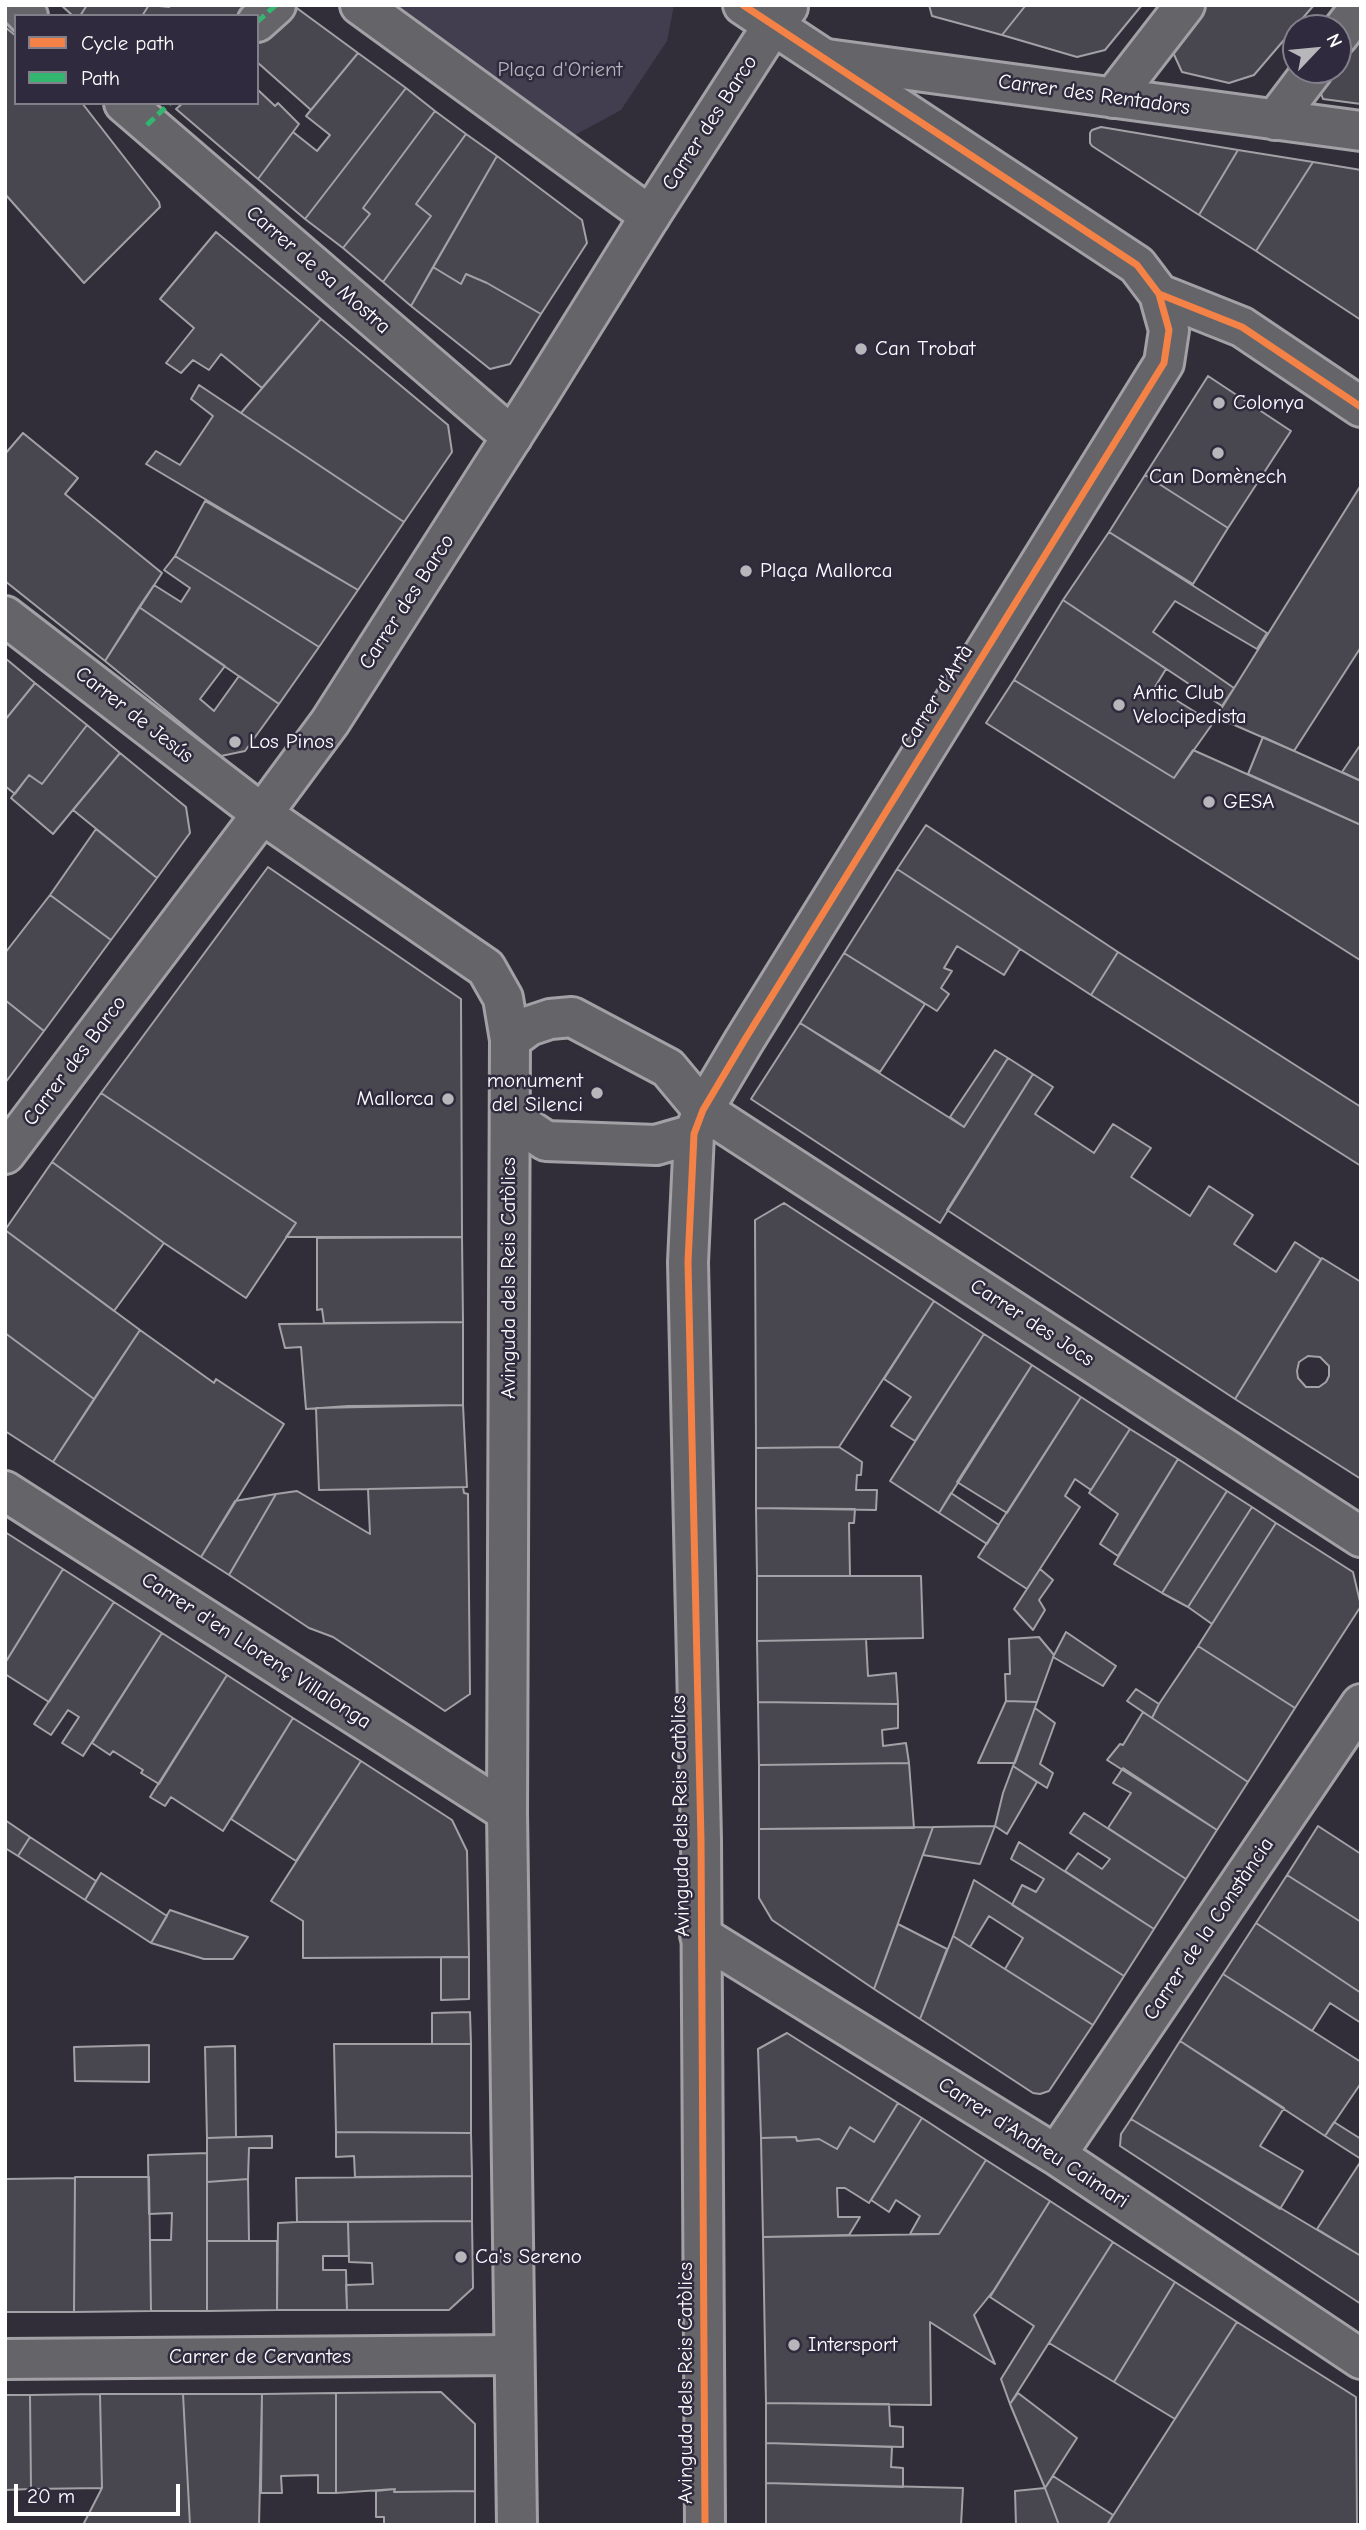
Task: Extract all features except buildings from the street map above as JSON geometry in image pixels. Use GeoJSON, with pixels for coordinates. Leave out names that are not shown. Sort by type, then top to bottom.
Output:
{"type":"FeatureCollection","features":[{"type":"Feature","properties":{"kind":"street"},"geometry":{"type":"LineString","coordinates":[[259,20],[276,5]]}},
{"type":"Feature","properties":{"kind":"street"},"geometry":{"type":"LineString","coordinates":[[360,5],[650,216]]}},
{"type":"Feature","properties":{"kind":"street"},"geometry":{"type":"LineString","coordinates":[[1113,98],[1185,5]]}},
{"type":"Feature","properties":{"kind":"street"},"geometry":{"type":"LineString","coordinates":[[768,12],[827,60],[1137,265],[1159,294],[1242,327],[1361,407]]}},
{"type":"Feature","properties":{"kind":"street","name":"Carrer des Barco"},"geometry":{"type":"LineString","coordinates":[[5,1154],[330,722],[650,216],[768,12]]}},
{"type":"Feature","properties":{"kind":"street","name":"Carrer des Rentadors"},"geometry":{"type":"LineString","coordinates":[[827,60],[1361,131]]}},
{"type":"Feature","properties":{"kind":"street"},"geometry":{"type":"LineString","coordinates":[[1275,120],[1302,84]]}},
{"type":"Feature","properties":{"kind":"street","name":"Carrer de sa Mostra"},"geometry":{"type":"LineString","coordinates":[[147,110],[512,437]]}},
{"type":"Feature","properties":{"kind":"street","name":"Carrer d'Artà"},"geometry":{"type":"LineString","coordinates":[[699,1122],[1164,363],[1168,330],[1159,294]]}},
{"type":"Feature","properties":{"kind":"street","name":"Carrer de Jesús"},"geometry":{"type":"LineString","coordinates":[[5,616],[262,814],[486,968],[503,998],[510,1040]]}},
{"type":"Feature","properties":{"kind":"street","name":"Carrer des Jocs"},"geometry":{"type":"LineString","coordinates":[[510,1040],[529,1026],[550,1019],[572,1017],[668,1068],[699,1122],[1361,1537]]}},
{"type":"Feature","properties":{"kind":"street","name":"Avinguda dels Reis Catòlics"},"geometry":{"type":"LineString","coordinates":[[510,1040],[507,1812],[517,2525]]}},
{"type":"Feature","properties":{"kind":"street"},"geometry":{"type":"LineString","coordinates":[[511,1108],[526,1127],[546,1141],[656,1144],[699,1122]]}},
{"type":"Feature","properties":{"kind":"street","name":"Avinguda dels Reis Catòlics"},"geometry":{"type":"LineString","coordinates":[[699,1122],[688,1262],[701,1840],[705,2525]]}},
{"type":"Feature","properties":{"kind":"street","name":"Carrer d'en Llorenç Villalonga"},"geometry":{"type":"LineString","coordinates":[[5,1491],[507,1812]]}},
{"type":"Feature","properties":{"kind":"street","name":"Carrer de la Constància"},"geometry":{"type":"LineString","coordinates":[[1056,2155],[1361,1704]]}},
{"type":"Feature","properties":{"kind":"street","name":"Carrer d'Andreu Caimari"},"geometry":{"type":"LineString","coordinates":[[700,1935],[1056,2155],[1361,2359]]}},
{"type":"Feature","properties":{"kind":"street","name":"Carrer de Cervantes"},"geometry":{"type":"LineString","coordinates":[[5,2359],[514,2355]]}},
{"type":"Feature","properties":{"kind":"green space","name":"Plaça d'Orient"},"geometry":{"type":"Polygon","coordinates":[[[360,5],[674,5],[667,41],[621,110],[555,146],[360,5]]]}},
{"type":"Feature","properties":{"kind":"marked path"},"geometry":{"type":"LineString","coordinates":[[259,20],[276,5]]}},
{"type":"Feature","properties":{"kind":"marked path"},"geometry":{"type":"LineString","coordinates":[[147,125],[168,105]]}},
{"type":"Feature","properties":{"kind":"cycle path"},"geometry":{"type":"LineString","coordinates":[[705,2525],[701,1840],[688,1262],[694,1134],[703,1110],[744,1041],[1164,363],[1169,330],[1159,294],[1137,265],[743,5]]}},
{"type":"Feature","properties":{"kind":"cycle path"},"geometry":{"type":"LineString","coordinates":[[1159,294],[1242,327],[1361,407]]}},
{"type":"Feature","properties":{"kind":"place","name":"Can Trobat"},"geometry":{"type":"Point","coordinates":[861,349]}},
{"type":"Feature","properties":{"kind":"place","name":"Colonya"},"geometry":{"type":"Point","coordinates":[1219,403]}},
{"type":"Feature","properties":{"kind":"place","name":"Can Domènech"},"geometry":{"type":"Point","coordinates":[1218,453]}},
{"type":"Feature","properties":{"kind":"place","name":"Plaça Mallorca"},"geometry":{"type":"Point","coordinates":[746,571]}},
{"type":"Feature","properties":{"kind":"place","name":"Antic Club Velocipedista"},"geometry":{"type":"Point","coordinates":[1119,705]}},
{"type":"Feature","properties":{"kind":"place","name":"Los Pinos"},"geometry":{"type":"Point","coordinates":[235,742]}},
{"type":"Feature","properties":{"kind":"place","name":"GESA"},"geometry":{"type":"Point","coordinates":[1209,802]}},
{"type":"Feature","properties":{"kind":"place","name":"monument del Silenci"},"geometry":{"type":"Point","coordinates":[597,1093]}},
{"type":"Feature","properties":{"kind":"place","name":"Mallorca"},"geometry":{"type":"Point","coordinates":[448,1099]}},
{"type":"Feature","properties":{"kind":"place","name":"Ca's Sereno"},"geometry":{"type":"Point","coordinates":[461,2257]}},
{"type":"Feature","properties":{"kind":"place","name":"Intersport"},"geometry":{"type":"Point","coordinates":[794,2345]}}]}
